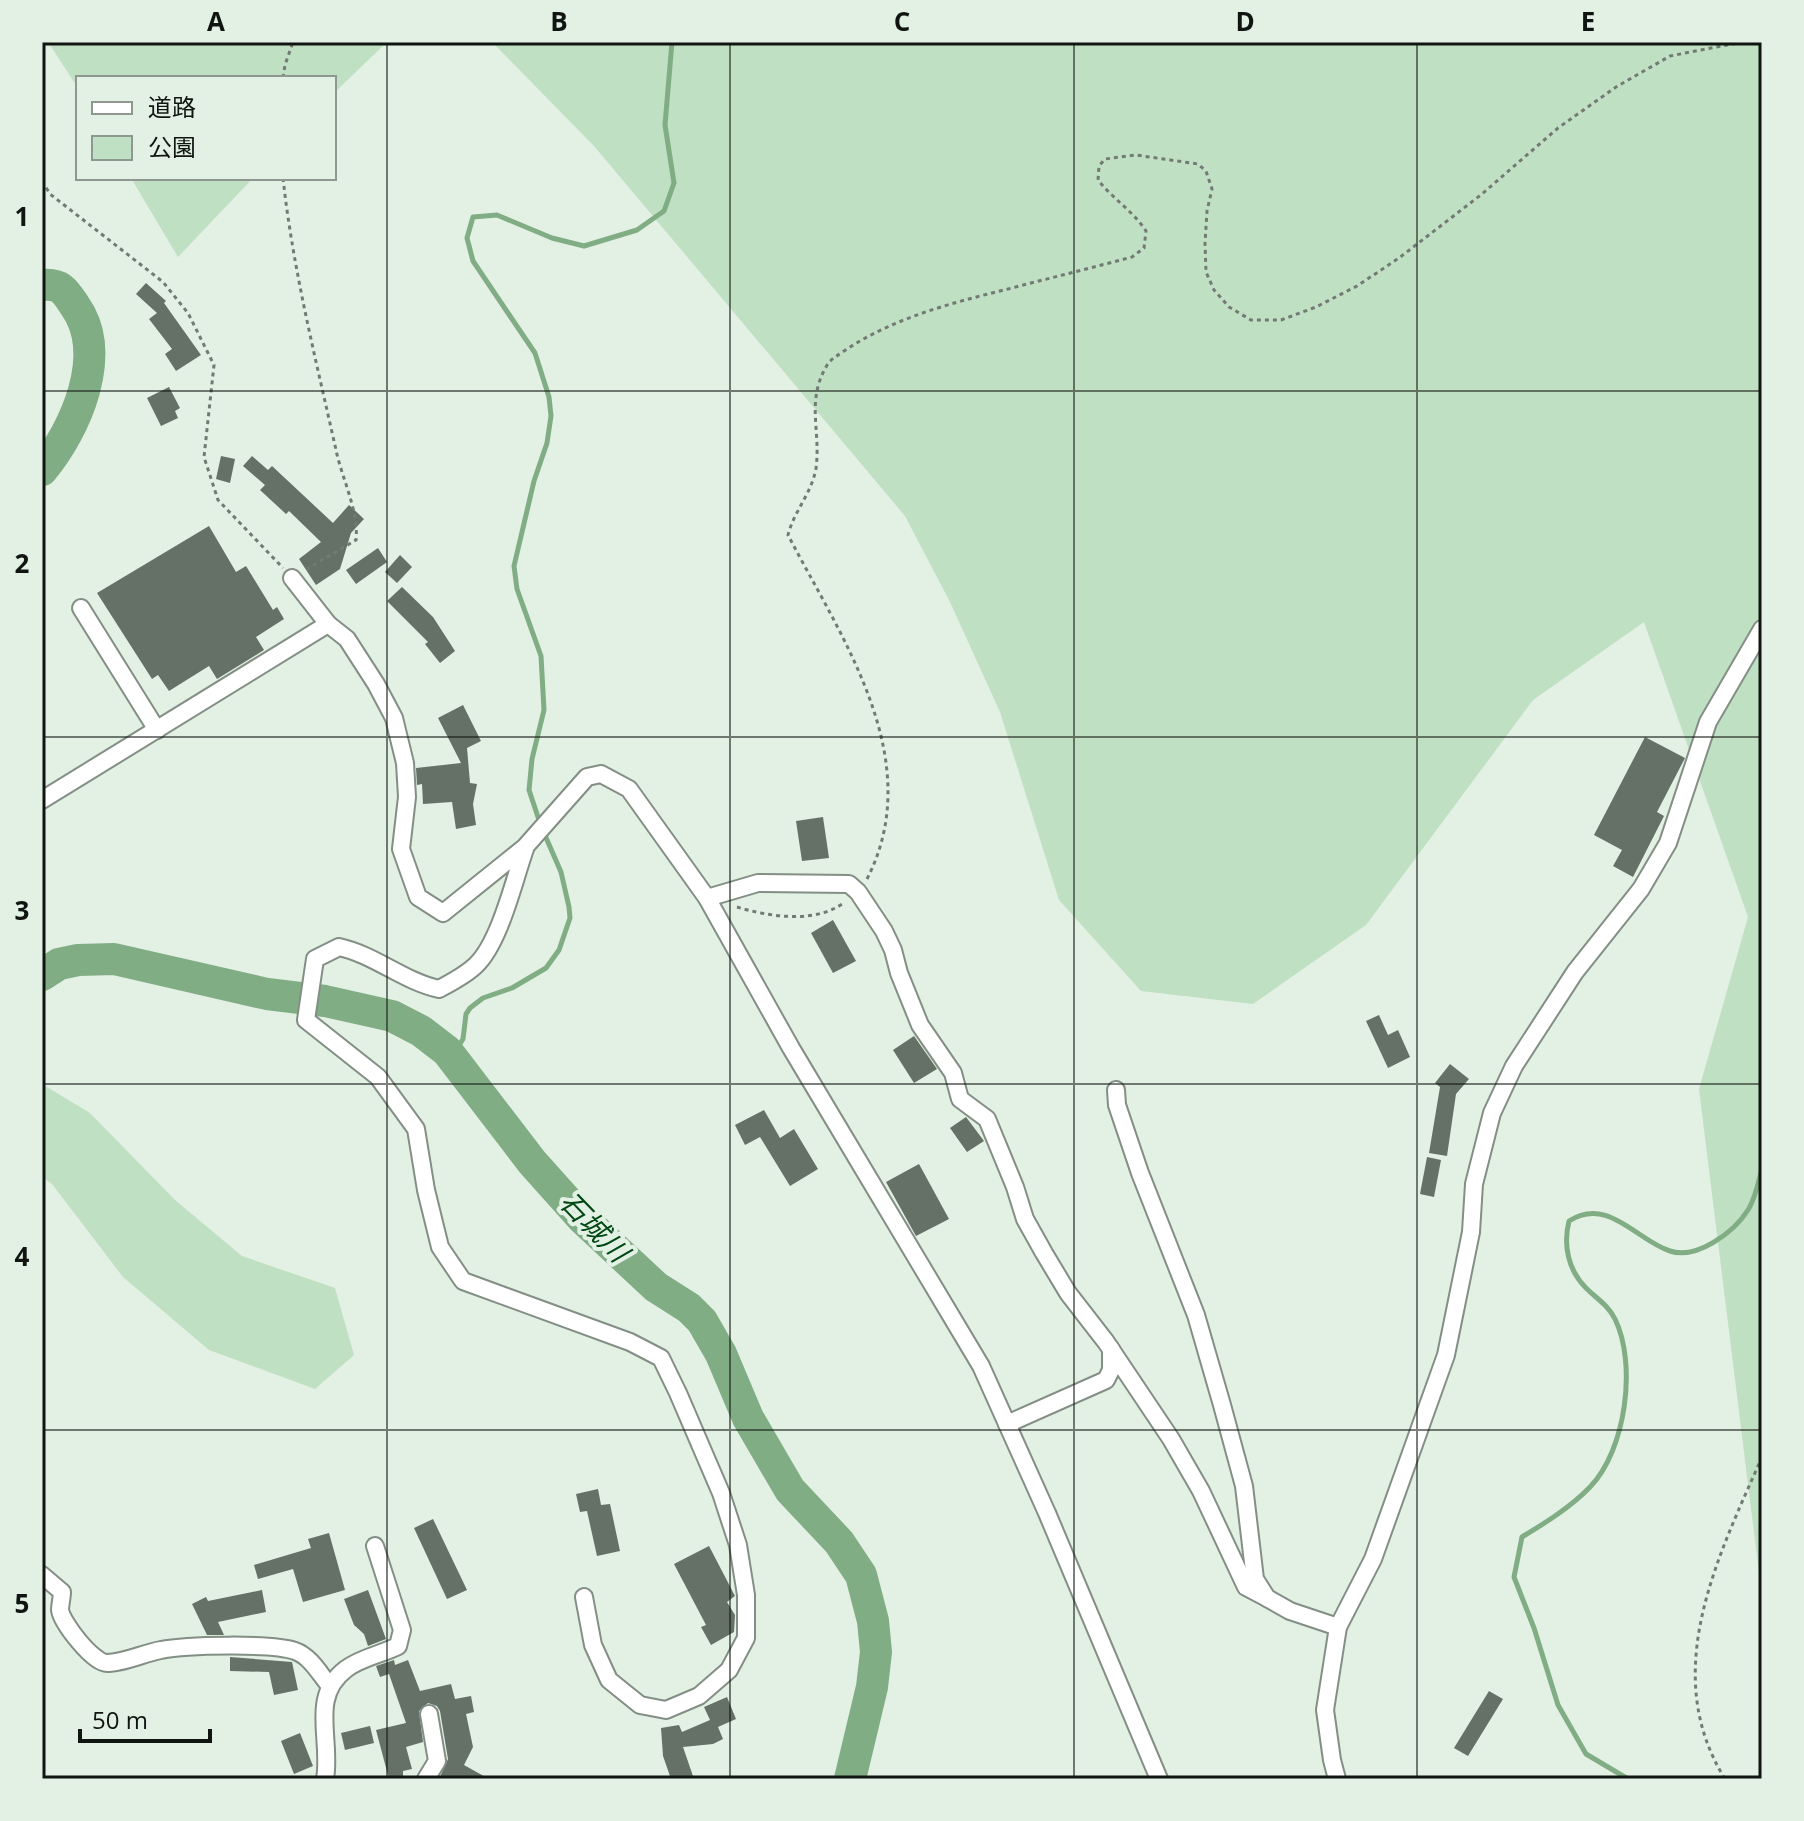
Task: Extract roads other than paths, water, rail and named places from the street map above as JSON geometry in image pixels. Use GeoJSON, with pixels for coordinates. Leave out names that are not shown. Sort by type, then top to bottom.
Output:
{"type":"FeatureCollection","features":[{"type":"Feature","properties":{"kind":"street"},"geometry":{"type":"LineString","coordinates":[[292,578],[328,624],[347,639],[376,684],[399,735],[407,797],[401,849],[418,897],[443,913],[525,847],[587,777],[601,774],[629,789],[707,898],[791,1048],[981,1366],[1159,1779]]}},
{"type":"Feature","properties":{"kind":"street"},"geometry":{"type":"LineString","coordinates":[[81,608],[157,730]]}},
{"type":"Feature","properties":{"kind":"street"},"geometry":{"type":"LineString","coordinates":[[42,800],[328,624]]}},
{"type":"Feature","properties":{"kind":"street"},"geometry":{"type":"LineString","coordinates":[[1337,1779],[1325,1710],[1338,1627],[1373,1559],[1446,1355],[1471,1232],[1474,1184],[1492,1113],[1514,1066],[1566,986],[1641,889],[1668,843],[1708,722],[1762,629]]}},
{"type":"Feature","properties":{"kind":"street"},"geometry":{"type":"LineString","coordinates":[[525,847],[499,927],[479,963],[439,989],[421,985],[358,951],[339,947],[315,959],[306,1020],[378,1077],[416,1129],[440,1247],[463,1281],[630,1342],[661,1358],[721,1493],[738,1545],[746,1595],[746,1638],[729,1670],[699,1696],[666,1710],[640,1705],[609,1680],[593,1645],[584,1597]]}},
{"type":"Feature","properties":{"kind":"street"},"geometry":{"type":"LineString","coordinates":[[707,898],[758,883],[777,882],[849,884],[858,892],[893,950],[920,1025],[953,1073],[960,1099],[987,1119],[1025,1219],[1037,1242],[1068,1293],[1111,1349],[1171,1439],[1201,1491],[1246,1587],[1290,1611],[1338,1627]]}},
{"type":"Feature","properties":{"kind":"street"},"geometry":{"type":"LineString","coordinates":[[1116,1090],[1117,1105],[1140,1173],[1196,1315],[1244,1486],[1255,1579],[1267,1598]]}},
{"type":"Feature","properties":{"kind":"street"},"geometry":{"type":"LineString","coordinates":[[1007,1424],[1106,1380],[1111,1370],[1111,1349]]}},
{"type":"Feature","properties":{"kind":"street"},"geometry":{"type":"LineString","coordinates":[[325,1779],[328,1751],[323,1711],[329,1685],[348,1667],[398,1646],[402,1630],[375,1546]]}},
{"type":"Feature","properties":{"kind":"street"},"geometry":{"type":"LineString","coordinates":[[42,1575],[62,1592],[60,1612],[87,1651],[98,1660],[107,1663],[184,1647],[279,1647],[306,1657],[329,1685]]}},
{"type":"Feature","properties":{"kind":"street"},"geometry":{"type":"LineString","coordinates":[[426,1779],[437,1761],[429,1714]]}},
{"type":"Feature","properties":{"kind":"waterway"},"geometry":{"type":"LineString","coordinates":[[540,823],[529,790],[532,759],[544,710],[541,656],[517,589],[514,566],[534,481],[547,443],[551,416],[549,397],[535,353],[473,261],[467,238],[473,217],[497,215],[552,238],[584,246],[637,230],[664,211],[674,183],[665,125],[672,42]]}},
{"type":"Feature","properties":{"kind":"waterway","name":"石城川"},"geometry":{"type":"LineString","coordinates":[[42,285],[58,287],[68,296],[85,325],[89,346],[84,391],[76,413],[55,453],[42,470]]}},
{"type":"Feature","properties":{"kind":"waterway"},"geometry":{"type":"LineString","coordinates":[[451,1058],[463,1039],[466,1014],[470,1008],[483,998],[512,988],[546,968],[559,950],[570,918],[569,907],[561,872],[544,833]]}},
{"type":"Feature","properties":{"kind":"waterway","name":"石城川"},"geometry":{"type":"LineString","coordinates":[[42,975],[59,964],[114,959],[267,994],[325,1001],[392,1016],[421,1031],[447,1051],[532,1162],[583,1219],[656,1287],[689,1308],[702,1321],[721,1354],[748,1418],[790,1490],[839,1542],[861,1575],[873,1621],[876,1652],[872,1687],[850,1779]]}},
{"type":"Feature","properties":{"kind":"waterway"},"geometry":{"type":"LineString","coordinates":[[1628,1779],[1586,1754],[1558,1705],[1514,1577],[1522,1537],[1575,1501],[1602,1471],[1620,1429],[1624,1406],[1626,1382],[1622,1338],[1612,1314],[1580,1281],[1571,1265],[1567,1248],[1569,1221],[1596,1214],[1621,1222],[1670,1251],[1681,1253],[1703,1248],[1734,1227],[1748,1210],[1762,1168]]}}]}
